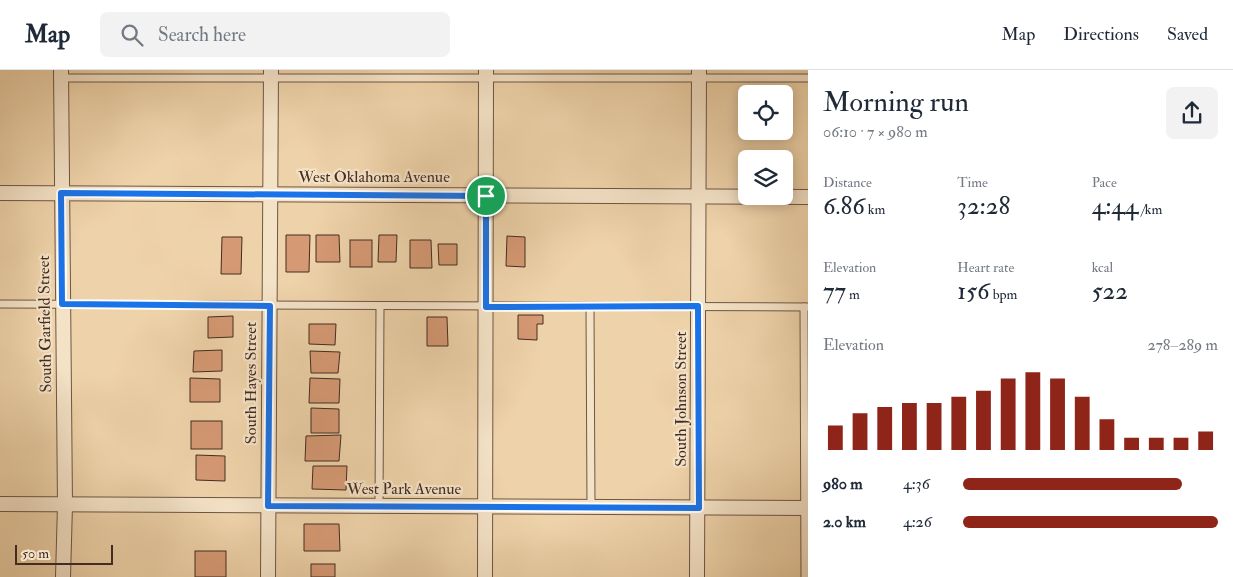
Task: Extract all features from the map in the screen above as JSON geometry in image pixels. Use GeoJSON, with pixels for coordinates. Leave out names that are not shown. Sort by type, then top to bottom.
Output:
{"type":"FeatureCollection","features":[{"type":"Feature","properties":{"kind":"street"},"geometry":{"type":"LineString","coordinates":[[485,577],[486,73]]}},
{"type":"Feature","properties":{"kind":"street","name":"South Garfield Street"},"geometry":{"type":"LineString","coordinates":[[61,74],[65,505],[62,577]]}},
{"type":"Feature","properties":{"kind":"street","name":"South Hayes Street"},"geometry":{"type":"LineString","coordinates":[[268,577],[271,74]]}},
{"type":"Feature","properties":{"kind":"street","name":"South Johnson Street"},"geometry":{"type":"LineString","coordinates":[[698,577],[699,74]]}},
{"type":"Feature","properties":{"kind":"street","name":"West Oklahoma Avenue"},"geometry":{"type":"LineString","coordinates":[[0,193],[808,198]]}},
{"type":"Feature","properties":{"kind":"street","name":"West Park Avenue"},"geometry":{"type":"LineString","coordinates":[[0,504],[807,508]]}},
{"type":"Feature","properties":{"kind":"lane"},"geometry":{"type":"LineString","coordinates":[[61,74],[699,74],[808,78]]}},
{"type":"Feature","properties":{"kind":"lane"},"geometry":{"type":"LineString","coordinates":[[0,304],[806,307],[807,508],[805,577]]}},
{"type":"Feature","properties":{"kind":"lane"},"geometry":{"type":"LineString","coordinates":[[379,506],[380,306]]}},
{"type":"Feature","properties":{"kind":"lane"},"geometry":{"type":"LineString","coordinates":[[590,306],[591,507]]}},
{"type":"Feature","properties":{"kind":"building"},"geometry":{"type":"Polygon","coordinates":[[[286,235],[310,235],[309,272],[286,272],[286,235]]]}},
{"type":"Feature","properties":{"kind":"building"},"geometry":{"type":"Polygon","coordinates":[[[316,235],[339,235],[340,262],[316,262],[316,235]]]}},
{"type":"Feature","properties":{"kind":"building"},"geometry":{"type":"Polygon","coordinates":[[[379,235],[397,235],[396,262],[378,262],[379,235]]]}},
{"type":"Feature","properties":{"kind":"building"},"geometry":{"type":"Polygon","coordinates":[[[507,236],[525,237],[525,267],[506,266],[507,236]]]}},
{"type":"Feature","properties":{"kind":"building"},"geometry":{"type":"Polygon","coordinates":[[[222,237],[242,237],[241,274],[221,274],[222,237]]]}},
{"type":"Feature","properties":{"kind":"building"},"geometry":{"type":"Polygon","coordinates":[[[350,240],[372,240],[372,267],[350,267],[350,240]]]}},
{"type":"Feature","properties":{"kind":"building"},"geometry":{"type":"Polygon","coordinates":[[[410,240],[431,240],[432,268],[410,268],[410,240]]]}},
{"type":"Feature","properties":{"kind":"building"},"geometry":{"type":"Polygon","coordinates":[[[438,244],[457,244],[457,265],[439,265],[438,244]]]}},
{"type":"Feature","properties":{"kind":"building"},"geometry":{"type":"Polygon","coordinates":[[[518,315],[543,315],[543,324],[537,324],[537,340],[518,339],[518,315]]]}},
{"type":"Feature","properties":{"kind":"building"},"geometry":{"type":"Polygon","coordinates":[[[233,316],[233,337],[208,338],[208,317],[233,316]]]}},
{"type":"Feature","properties":{"kind":"building"},"geometry":{"type":"Polygon","coordinates":[[[427,317],[447,317],[448,346],[427,346],[427,317]]]}},
{"type":"Feature","properties":{"kind":"building"},"geometry":{"type":"Polygon","coordinates":[[[309,324],[336,324],[335,345],[309,344],[309,324]]]}},
{"type":"Feature","properties":{"kind":"building"},"geometry":{"type":"Polygon","coordinates":[[[222,350],[222,371],[193,372],[194,351],[222,350]]]}},
{"type":"Feature","properties":{"kind":"building"},"geometry":{"type":"Polygon","coordinates":[[[310,351],[340,352],[338,373],[311,373],[310,351]]]}},
{"type":"Feature","properties":{"kind":"building"},"geometry":{"type":"Polygon","coordinates":[[[190,378],[220,379],[220,402],[190,402],[190,378]]]}},
{"type":"Feature","properties":{"kind":"building"},"geometry":{"type":"Polygon","coordinates":[[[310,378],[340,379],[339,403],[309,403],[310,378]]]}},
{"type":"Feature","properties":{"kind":"building"},"geometry":{"type":"Polygon","coordinates":[[[311,408],[339,409],[339,433],[311,433],[311,408]]]}},
{"type":"Feature","properties":{"kind":"building"},"geometry":{"type":"Polygon","coordinates":[[[191,421],[222,421],[222,449],[191,449],[191,421]]]}},
{"type":"Feature","properties":{"kind":"building"},"geometry":{"type":"Polygon","coordinates":[[[341,435],[339,461],[305,461],[306,436],[341,435]]]}},
{"type":"Feature","properties":{"kind":"building"},"geometry":{"type":"Polygon","coordinates":[[[196,455],[225,456],[225,481],[196,480],[196,455]]]}},
{"type":"Feature","properties":{"kind":"building"},"geometry":{"type":"Polygon","coordinates":[[[313,466],[347,466],[346,490],[312,489],[313,466]]]}},
{"type":"Feature","properties":{"kind":"building"},"geometry":{"type":"Polygon","coordinates":[[[304,524],[339,524],[340,551],[304,551],[304,524]]]}},
{"type":"Feature","properties":{"kind":"building"},"geometry":{"type":"Polygon","coordinates":[[[195,551],[226,551],[226,577],[195,577],[195,551]]]}},
{"type":"Feature","properties":{"kind":"building"},"geometry":{"type":"Polygon","coordinates":[[[311,564],[335,564],[335,577],[311,577],[311,564]]]}},
{"type":"Feature","properties":{"kind":"route"},"geometry":{"type":"LineString","coordinates":[[61,193],[486,196],[486,307],[698,306],[699,508],[268,506],[270,306],[62,304],[61,193]]}}]}
